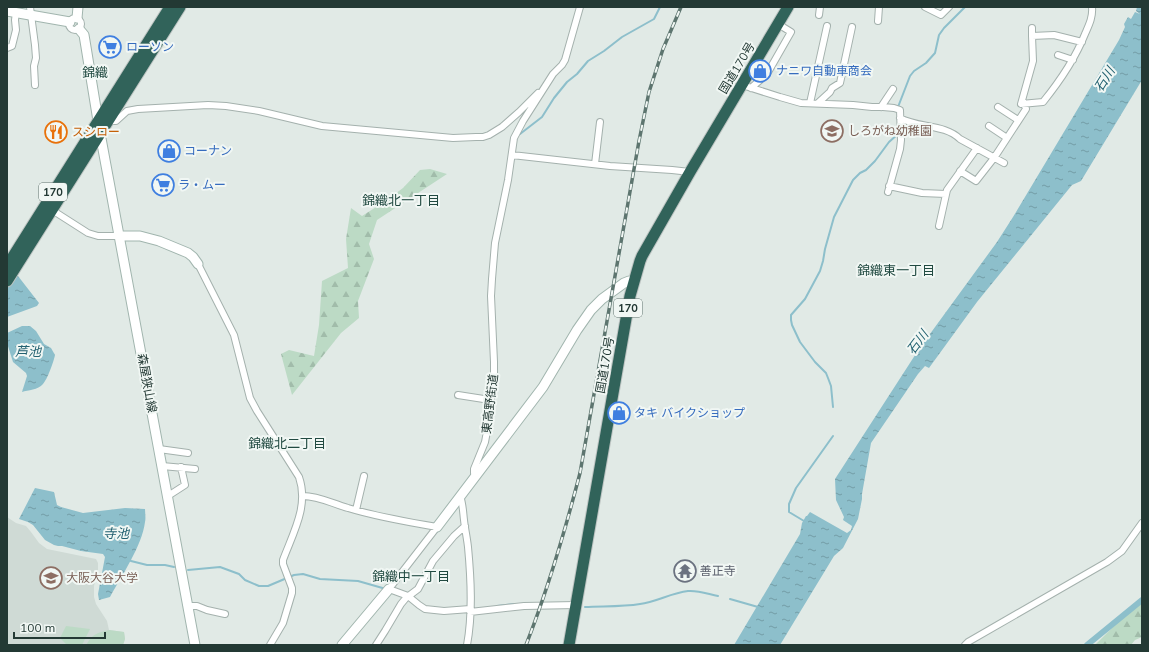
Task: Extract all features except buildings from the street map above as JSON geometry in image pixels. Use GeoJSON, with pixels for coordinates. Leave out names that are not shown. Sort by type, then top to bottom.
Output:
{"type":"FeatureCollection","features":[{"type":"Feature","properties":{"kind":"highway","name":"170"},"geometry":{"type":"LineString","coordinates":[[10,266],[52,210],[100,133],[103,121],[170,7]]}},
{"type":"Feature","properties":{"kind":"highway","name":"170"},"geometry":{"type":"LineString","coordinates":[[7,281],[10,266],[103,121],[180,7]]}},
{"type":"Feature","properties":{"kind":"highway","name":"国道170号"},"geometry":{"type":"LineString","coordinates":[[569,645],[634,282],[642,256],[690,172],[747,86],[788,7]]}},
{"type":"Feature","properties":{"kind":"street"},"geometry":{"type":"LineString","coordinates":[[78,7],[70,26],[72,29],[79,29]]}},
{"type":"Feature","properties":{"kind":"street"},"geometry":{"type":"LineString","coordinates":[[79,29],[84,35],[103,121],[116,122],[127,111],[138,109],[216,105],[259,111],[327,127],[453,138],[483,137],[489,135],[511,120],[544,89],[553,74],[562,65],[565,60],[580,7]]}},
{"type":"Feature","properties":{"kind":"street"},"geometry":{"type":"LineString","coordinates":[[818,16],[820,7]]}},
{"type":"Feature","properties":{"kind":"street"},"geometry":{"type":"LineString","coordinates":[[878,21],[880,7]]}},
{"type":"Feature","properties":{"kind":"street"},"geometry":{"type":"LineString","coordinates":[[925,7],[941,15],[949,7]]}},
{"type":"Feature","properties":{"kind":"street"},"geometry":{"type":"LineString","coordinates":[[1024,103],[1043,102],[1060,81],[1082,42],[1092,18],[1092,7]]}},
{"type":"Feature","properties":{"kind":"street"},"geometry":{"type":"LineString","coordinates":[[7,48],[12,46],[16,30],[12,11],[30,11],[80,21],[81,24],[79,29]]}},
{"type":"Feature","properties":{"kind":"street"},"geometry":{"type":"LineString","coordinates":[[30,11],[36,58],[34,66],[35,85]]}},
{"type":"Feature","properties":{"kind":"street"},"geometry":{"type":"LineString","coordinates":[[747,86],[767,74],[791,32],[778,24]]}},
{"type":"Feature","properties":{"kind":"street"},"geometry":{"type":"LineString","coordinates":[[810,103],[827,26]]}},
{"type":"Feature","properties":{"kind":"street"},"geometry":{"type":"LineString","coordinates":[[818,103],[830,92],[832,88],[840,83],[852,27]]}},
{"type":"Feature","properties":{"kind":"street"},"geometry":{"type":"LineString","coordinates":[[960,171],[976,182],[994,158],[1026,109],[1024,103],[1021,104],[1033,61],[1032,28]]}},
{"type":"Feature","properties":{"kind":"street"},"geometry":{"type":"LineString","coordinates":[[1032,36],[1054,36],[1082,42]]}},
{"type":"Feature","properties":{"kind":"street"},"geometry":{"type":"LineString","coordinates":[[1058,55],[1073,60]]}},
{"type":"Feature","properties":{"kind":"street"},"geometry":{"type":"LineString","coordinates":[[747,86],[801,103],[853,105],[900,110],[900,149],[888,189],[946,194]]}},
{"type":"Feature","properties":{"kind":"street","name":"東高野街道"},"geometry":{"type":"LineString","coordinates":[[476,476],[474,469],[485,442],[494,378],[491,296],[495,243],[514,138],[544,89]]}},
{"type":"Feature","properties":{"kind":"street"},"geometry":{"type":"LineString","coordinates":[[881,107],[893,89]]}},
{"type":"Feature","properties":{"kind":"street"},"geometry":{"type":"LineString","coordinates":[[998,106],[1018,120]]}},
{"type":"Feature","properties":{"kind":"street"},"geometry":{"type":"LineString","coordinates":[[900,118],[908,122],[943,130],[1004,163]]}},
{"type":"Feature","properties":{"kind":"street"},"geometry":{"type":"LineString","coordinates":[[595,164],[600,122]]}},
{"type":"Feature","properties":{"kind":"street"},"geometry":{"type":"LineString","coordinates":[[989,126],[1007,138]]}},
{"type":"Feature","properties":{"kind":"street","name":"森屋狭山線"},"geometry":{"type":"LineString","coordinates":[[100,133],[196,645]]}},
{"type":"Feature","properties":{"kind":"street"},"geometry":{"type":"LineString","coordinates":[[939,226],[947,190],[977,148]]}},
{"type":"Feature","properties":{"kind":"street"},"geometry":{"type":"LineString","coordinates":[[512,155],[690,172]]}},
{"type":"Feature","properties":{"kind":"street"},"geometry":{"type":"LineString","coordinates":[[52,210],[88,233],[98,236],[140,236],[159,241],[188,253],[198,264],[234,335],[250,398],[299,477],[302,485],[302,507],[283,560],[283,564],[292,588],[292,593],[283,623],[270,645]]}},
{"type":"Feature","properties":{"kind":"street"},"geometry":{"type":"LineString","coordinates":[[342,645],[437,527],[543,388],[577,330],[592,310],[602,299],[624,283],[634,282]]}},
{"type":"Feature","properties":{"kind":"street"},"geometry":{"type":"LineString","coordinates":[[458,395],[490,400]]}},
{"type":"Feature","properties":{"kind":"street"},"geometry":{"type":"LineString","coordinates":[[159,449],[188,452]]}},
{"type":"Feature","properties":{"kind":"street"},"geometry":{"type":"LineString","coordinates":[[162,466],[195,469]]}},
{"type":"Feature","properties":{"kind":"street"},"geometry":{"type":"LineString","coordinates":[[168,496],[185,485],[181,467]]}},
{"type":"Feature","properties":{"kind":"street"},"geometry":{"type":"LineString","coordinates":[[356,510],[364,476]]}},
{"type":"Feature","properties":{"kind":"street"},"geometry":{"type":"LineString","coordinates":[[303,496],[329,501],[347,508],[397,520],[437,527]]}},
{"type":"Feature","properties":{"kind":"street"},"geometry":{"type":"LineString","coordinates":[[460,496],[468,547],[470,628],[467,645]]}},
{"type":"Feature","properties":{"kind":"street"},"geometry":{"type":"LineString","coordinates":[[965,645],[1107,562],[1122,550],[1142,523]]}},
{"type":"Feature","properties":{"kind":"street"},"geometry":{"type":"LineString","coordinates":[[376,645],[408,596],[418,589],[433,561],[454,536],[465,526]]}},
{"type":"Feature","properties":{"kind":"street"},"geometry":{"type":"LineString","coordinates":[[389,588],[408,596],[419,606],[430,610],[444,611],[524,606],[576,605]]}},
{"type":"Feature","properties":{"kind":"street"},"geometry":{"type":"LineString","coordinates":[[188,606],[197,606],[225,614]]}},
{"type":"Feature","properties":{"kind":"shaded area","name":"大阪大谷大学"},"geometry":{"type":"Polygon","coordinates":[[[7,517],[16,523],[26,526],[39,543],[47,549],[96,559],[98,563],[98,570],[94,586],[94,597],[96,604],[107,621],[109,630],[124,632],[125,639],[123,645],[7,645],[7,517]]]}},
{"type":"Feature","properties":{"kind":"green space"},"geometry":{"type":"Polygon","coordinates":[[[430,169],[447,174],[377,220],[369,244],[374,259],[358,301],[359,318],[341,333],[292,395],[281,354],[289,350],[314,356],[319,325],[322,281],[348,268],[346,239],[351,208],[362,216],[403,188],[420,170],[430,169]]]}},
{"type":"Feature","properties":{"kind":"green space"},"geometry":{"type":"Polygon","coordinates":[[[1142,603],[1142,637],[1135,640],[1131,645],[1095,645],[1119,621],[1142,603]]]}},
{"type":"Feature","properties":{"kind":"green space"},"geometry":{"type":"Polygon","coordinates":[[[66,626],[90,629],[82,645],[67,645],[60,638],[66,626]]]}},
{"type":"Feature","properties":{"kind":"green space"},"geometry":{"type":"Polygon","coordinates":[[[109,630],[124,632],[125,639],[123,645],[86,645],[95,634],[109,630]]]}},
{"type":"Feature","properties":{"kind":"water","name":"石川"},"geometry":{"type":"Polygon","coordinates":[[[1137,7],[1142,7],[1142,80],[1081,181],[1072,185],[977,302],[929,368],[925,366],[918,374],[871,443],[858,519],[843,548],[834,556],[780,645],[734,645],[800,534],[802,523],[810,512],[847,533],[851,530],[852,526],[843,520],[844,517],[836,500],[835,479],[919,349],[997,242],[1013,217],[1119,40],[1128,17],[1131,19],[1135,12],[1140,14],[1136,11],[1137,7]]]}},
{"type":"Feature","properties":{"kind":"water"},"geometry":{"type":"Polygon","coordinates":[[[7,267],[18,276],[39,303],[37,306],[7,317],[7,267]]]}},
{"type":"Feature","properties":{"kind":"water","name":"芦池"},"geometry":{"type":"Polygon","coordinates":[[[22,326],[30,326],[36,331],[44,344],[51,348],[55,355],[43,384],[36,389],[22,392],[27,376],[26,373],[13,362],[7,343],[7,333],[22,326]]]}},
{"type":"Feature","properties":{"kind":"water","name":"寺池"},"geometry":{"type":"Polygon","coordinates":[[[35,488],[54,492],[57,505],[83,513],[125,508],[145,509],[145,520],[140,541],[110,597],[99,600],[98,594],[105,557],[103,554],[54,545],[45,540],[33,525],[19,519],[35,488]]]}},
{"type":"Feature","properties":{"kind":"waterway"},"geometry":{"type":"LineString","coordinates":[[520,134],[542,117],[554,98],[567,82],[577,74],[588,61],[622,37],[654,19],[660,7]]}},
{"type":"Feature","properties":{"kind":"waterway"},"geometry":{"type":"LineString","coordinates":[[898,122],[898,107],[910,76],[914,71],[926,63],[935,53],[939,35],[965,7]]}},
{"type":"Feature","properties":{"kind":"waterway"},"geometry":{"type":"LineString","coordinates":[[833,407],[831,386],[826,373],[815,362],[800,342],[792,325],[791,315],[805,299],[820,271],[834,217],[853,180],[875,161],[889,142],[898,134]]}},
{"type":"Feature","properties":{"kind":"waterway"},"geometry":{"type":"LineString","coordinates":[[804,521],[789,512],[789,504],[796,488],[833,436]]}},
{"type":"Feature","properties":{"kind":"waterway"},"geometry":{"type":"LineString","coordinates":[[129,559],[131,561],[147,565],[165,565],[174,567]]}},
{"type":"Feature","properties":{"kind":"waterway"},"geometry":{"type":"LineString","coordinates":[[188,570],[220,567],[239,574],[245,580],[259,586],[268,586],[294,575],[303,574],[320,579],[358,581],[386,589]]}},
{"type":"Feature","properties":{"kind":"waterway"},"geometry":{"type":"LineString","coordinates":[[585,607],[640,604],[688,591],[718,596]]}},
{"type":"Feature","properties":{"kind":"waterway"},"geometry":{"type":"LineString","coordinates":[[730,599],[758,607]]}},
{"type":"Feature","properties":{"kind":"waterway"},"geometry":{"type":"LineString","coordinates":[[1087,645],[1142,600]]}},
{"type":"Feature","properties":{"kind":"waterway"},"geometry":{"type":"LineString","coordinates":[[497,606],[514,604]]}},
{"type":"Feature","properties":{"kind":"railway"},"geometry":{"type":"LineString","coordinates":[[526,645],[556,560],[580,473],[649,92],[663,49],[681,7]]}},
{"type":"Feature","properties":{"kind":"place","name":"ローソン"},"geometry":{"type":"Point","coordinates":[110,47]}},
{"type":"Feature","properties":{"kind":"place","name":"ナニワ自動車商会"},"geometry":{"type":"Point","coordinates":[760,71]}},
{"type":"Feature","properties":{"kind":"place","name":"しろがね幼稚園"},"geometry":{"type":"Point","coordinates":[832,131]}},
{"type":"Feature","properties":{"kind":"place","name":"スシロー"},"geometry":{"type":"Point","coordinates":[56,132]}},
{"type":"Feature","properties":{"kind":"place","name":"コーナン"},"geometry":{"type":"Point","coordinates":[169,151]}},
{"type":"Feature","properties":{"kind":"place","name":"ラ・ムー"},"geometry":{"type":"Point","coordinates":[163,185]}},
{"type":"Feature","properties":{"kind":"place","name":"タキ バイクショップ"},"geometry":{"type":"Point","coordinates":[619,413]}},
{"type":"Feature","properties":{"kind":"place","name":"善正寺"},"geometry":{"type":"Point","coordinates":[685,571]}},
{"type":"Feature","properties":{"kind":"place","name":"大阪大谷大学"},"geometry":{"type":"Point","coordinates":[51,578]}},
{"type":"Feature","properties":{"kind":"district","name":"錦織"},"geometry":{"type":"Point","coordinates":[95,72]}},
{"type":"Feature","properties":{"kind":"district","name":"錦織北一丁目"},"geometry":{"type":"Point","coordinates":[401,200]}},
{"type":"Feature","properties":{"kind":"district","name":"錦織東一丁目"},"geometry":{"type":"Point","coordinates":[896,270]}},
{"type":"Feature","properties":{"kind":"district","name":"錦織北二丁目"},"geometry":{"type":"Point","coordinates":[287,443]}},
{"type":"Feature","properties":{"kind":"district","name":"錦織中一丁目"},"geometry":{"type":"Point","coordinates":[411,576]}}]}
